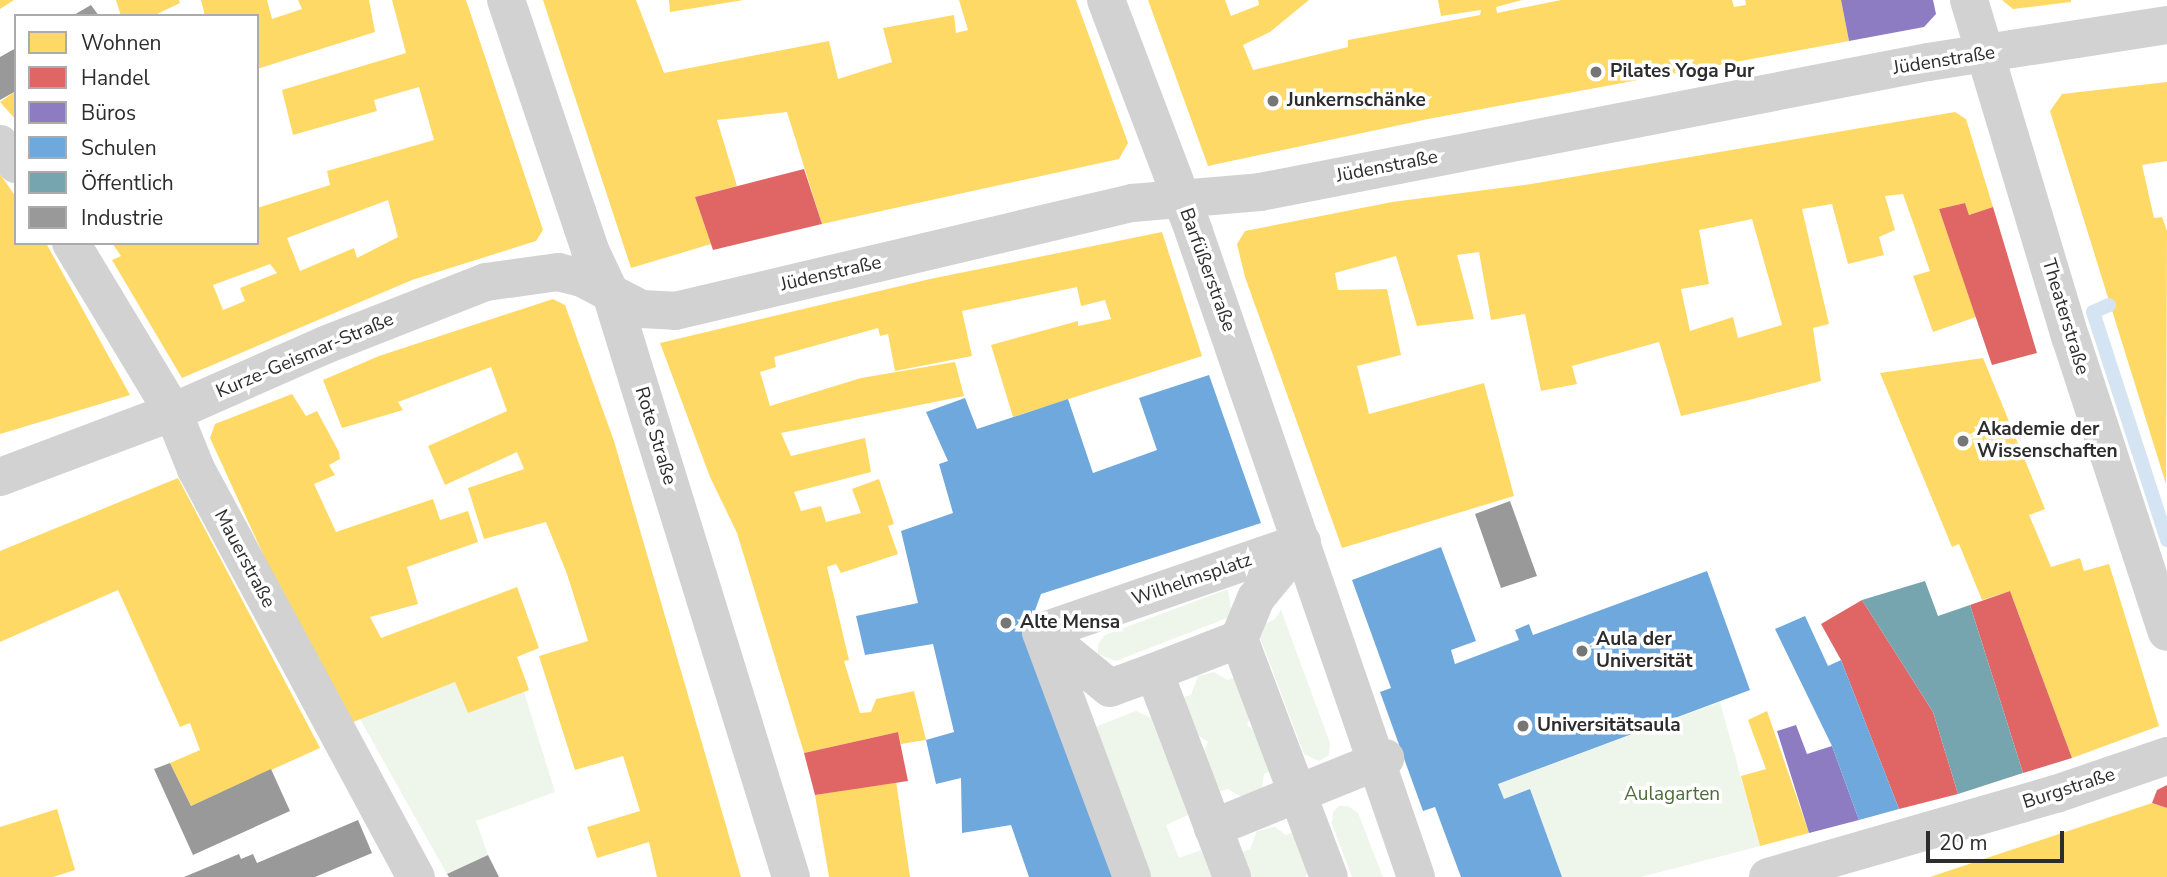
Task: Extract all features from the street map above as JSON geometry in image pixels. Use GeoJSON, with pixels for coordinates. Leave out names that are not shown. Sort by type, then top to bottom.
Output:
{"type":"FeatureCollection","features":[{"type":"Feature","properties":{"kind":"street","name":"Rote Straße"},"geometry":{"type":"LineString","coordinates":[[506,0],[590,250],[612,297],[791,877]]}},
{"type":"Feature","properties":{"kind":"street","name":"Barfüßerstraße"},"geometry":{"type":"LineString","coordinates":[[1107,0],[1181,198],[1302,542]]}},
{"type":"Feature","properties":{"kind":"street","name":"Theaterstraße"},"geometry":{"type":"LineString","coordinates":[[1969,0],[2167,632]]}},
{"type":"Feature","properties":{"kind":"street","name":"Jüdenstraße"},"geometry":{"type":"LineString","coordinates":[[612,297],[641,309],[674,311],[1132,203],[1260,192],[1984,54],[2167,25]]}},
{"type":"Feature","properties":{"kind":"street"},"geometry":{"type":"LineString","coordinates":[[0,144],[14,162]]}},
{"type":"Feature","properties":{"kind":"street","name":"Mauerstraße"},"geometry":{"type":"LineString","coordinates":[[72,245],[173,412],[195,469],[416,877]]}},
{"type":"Feature","properties":{"kind":"street","name":"Kurze-Geismar-Straße"},"geometry":{"type":"LineString","coordinates":[[0,477],[173,412],[325,345],[486,282],[558,272],[582,278],[612,297]]}},
{"type":"Feature","properties":{"kind":"street"},"geometry":{"type":"LineString","coordinates":[[1302,542],[1380,761],[1416,877]]}},
{"type":"Feature","properties":{"kind":"street","name":"Wilhelmsplatz"},"geometry":{"type":"LineString","coordinates":[[1041,632],[1302,542]]}},
{"type":"Feature","properties":{"kind":"street","name":"Wilhelmsplatz"},"geometry":{"type":"LineString","coordinates":[[1239,639],[1256,598],[1302,542]]}},
{"type":"Feature","properties":{"kind":"street"},"geometry":{"type":"LineString","coordinates":[[1041,632],[1110,688],[1239,639],[1329,877]]}},
{"type":"Feature","properties":{"kind":"street"},"geometry":{"type":"LineString","coordinates":[[1041,632],[1132,877]]}},
{"type":"Feature","properties":{"kind":"street"},"geometry":{"type":"LineString","coordinates":[[1154,672],[1232,877]]}},
{"type":"Feature","properties":{"kind":"street","name":"Burgstraße"},"geometry":{"type":"LineString","coordinates":[[1768,877],[2056,794],[2167,756]]}},
{"type":"Feature","properties":{"kind":"street"},"geometry":{"type":"LineString","coordinates":[[1213,828],[1380,761]]}},
{"type":"Feature","properties":{"kind":"green space"},"geometry":{"type":"Polygon","coordinates":[[[1228,589],[1232,616],[1116,661],[1098,654],[1098,644],[1105,635],[1228,589]]]}},
{"type":"Feature","properties":{"kind":"green space"},"geometry":{"type":"Polygon","coordinates":[[[1281,610],[1330,743],[1329,755],[1319,761],[1304,754],[1256,627],[1274,620],[1281,610]]]}},
{"type":"Feature","properties":{"kind":"green space"},"geometry":{"type":"Polygon","coordinates":[[[1214,672],[1227,680],[1238,676],[1252,713],[1247,725],[1257,733],[1274,770],[1264,774],[1262,788],[1242,797],[1228,789],[1218,792],[1203,754],[1208,742],[1196,734],[1181,698],[1191,695],[1198,676],[1214,672]]]}},
{"type":"Feature","properties":{"kind":"green space"},"geometry":{"type":"Polygon","coordinates":[[[455,682],[468,713],[524,692],[555,792],[476,821],[488,855],[447,874],[360,719],[455,682]]]}},
{"type":"Feature","properties":{"kind":"green space","name":"Aulagarten"},"geometry":{"type":"Polygon","coordinates":[[[1720,702],[1760,846],[1641,877],[1562,877],[1530,789],[1504,799],[1498,784],[1720,702]]]}},
{"type":"Feature","properties":{"kind":"green space"},"geometry":{"type":"Polygon","coordinates":[[[1136,711],[1151,718],[1188,815],[1166,825],[1179,858],[1201,850],[1212,877],[1146,877],[1090,729],[1136,711]]]}},
{"type":"Feature","properties":{"kind":"green space"},"geometry":{"type":"Polygon","coordinates":[[[1339,806],[1348,806],[1358,813],[1383,877],[1352,877],[1332,824],[1333,812],[1339,806]]]}},
{"type":"Feature","properties":{"kind":"green space"},"geometry":{"type":"Polygon","coordinates":[[[1275,827],[1286,835],[1296,831],[1311,868],[1305,877],[1250,877],[1240,853],[1250,849],[1257,831],[1275,827]]]}},
{"type":"Feature","properties":{"kind":"building: Wohnen"},"geometry":{"type":"Polygon","coordinates":[[[0,0],[14,0],[0,9],[0,0]]]}},
{"type":"Feature","properties":{"kind":"building: Wohnen"},"geometry":{"type":"Polygon","coordinates":[[[116,0],[179,0],[180,3],[157,14],[120,14],[116,0]]]}},
{"type":"Feature","properties":{"kind":"building: Wohnen"},"geometry":{"type":"Polygon","coordinates":[[[201,0],[267,0],[272,19],[302,9],[298,0],[369,0],[375,32],[259,68],[259,14],[204,14],[201,0]]]}},
{"type":"Feature","properties":{"kind":"building: Wohnen"},"geometry":{"type":"Polygon","coordinates":[[[392,0],[466,0],[543,230],[536,241],[412,280],[182,378],[112,260],[121,256],[113,245],[259,245],[259,207],[330,185],[327,171],[434,140],[419,87],[374,100],[377,111],[293,135],[282,90],[406,53],[392,0]],[[388,200],[287,238],[300,271],[354,248],[357,258],[398,237],[388,200]],[[270,264],[213,285],[223,310],[245,301],[240,288],[277,273],[270,264]]]}},
{"type":"Feature","properties":{"kind":"building: Wohnen"},"geometry":{"type":"Polygon","coordinates":[[[543,0],[636,0],[664,73],[829,41],[838,79],[892,62],[883,28],[954,15],[956,33],[968,30],[959,0],[1076,0],[1128,143],[1119,159],[822,224],[787,112],[717,120],[737,186],[695,197],[711,244],[631,268],[543,0]]]}},
{"type":"Feature","properties":{"kind":"building: Wohnen"},"geometry":{"type":"Polygon","coordinates":[[[669,0],[744,0],[670,12],[669,0]]]}},
{"type":"Feature","properties":{"kind":"building: Wohnen"},"geometry":{"type":"Polygon","coordinates":[[[1148,0],[1225,0],[1231,16],[1259,5],[1258,0],[1309,0],[1270,32],[1243,45],[1253,70],[1348,47],[1348,40],[1480,15],[1481,10],[1441,16],[1438,0],[1522,0],[1496,7],[1497,13],[1561,0],[1732,0],[1734,7],[1746,5],[1745,0],[1841,0],[1849,41],[1428,119],[1208,166],[1148,0]]]}},
{"type":"Feature","properties":{"kind":"building: Wohnen"},"geometry":{"type":"Polygon","coordinates":[[[2002,0],[2071,0],[2071,2],[2013,9],[2002,0]]]}},
{"type":"Feature","properties":{"kind":"building: Wohnen"},"geometry":{"type":"Polygon","coordinates":[[[2167,82],[2167,161],[2142,165],[2154,218],[2162,217],[2167,231],[2166,484],[2050,111],[2062,94],[2167,82]]]}},
{"type":"Feature","properties":{"kind":"building: Wohnen"},"geometry":{"type":"Polygon","coordinates":[[[14,92],[14,118],[0,102],[14,92]]]}},
{"type":"Feature","properties":{"kind":"building: Wohnen"},"geometry":{"type":"Polygon","coordinates":[[[1955,112],[1966,119],[1993,207],[1969,215],[1965,203],[1939,209],[1976,317],[1933,332],[1913,276],[1930,271],[1903,194],[1885,196],[1895,230],[1879,237],[1884,255],[1848,264],[1832,204],[1802,209],[1829,324],[1813,328],[1821,381],[1681,416],[1659,342],[1572,366],[1577,384],[1541,391],[1525,314],[1491,320],[1479,252],[1457,255],[1474,319],[1417,326],[1396,256],[1335,273],[1338,290],[1387,289],[1401,355],[1357,366],[1369,414],[1484,383],[1514,496],[1342,548],[1245,277],[1237,244],[1245,231],[1392,202],[1531,184],[1955,112]],[[1752,219],[1699,230],[1709,284],[1681,289],[1690,331],[1733,317],[1738,338],[1782,325],[1752,219]]]}},
{"type":"Feature","properties":{"kind":"building: Wohnen"},"geometry":{"type":"Polygon","coordinates":[[[0,174],[14,194],[14,245],[47,245],[130,395],[0,434],[0,174]]]}},
{"type":"Feature","properties":{"kind":"building: Wohnen"},"geometry":{"type":"Polygon","coordinates":[[[1162,232],[1202,356],[1013,417],[991,345],[1078,321],[1078,326],[1111,319],[1105,300],[1081,306],[1077,287],[962,311],[972,356],[895,371],[888,334],[880,336],[878,328],[774,357],[776,367],[760,372],[770,406],[861,378],[955,362],[964,396],[781,433],[791,456],[865,438],[871,472],[794,492],[801,511],[821,506],[826,522],[861,513],[852,489],[879,479],[894,524],[888,526],[898,554],[841,573],[836,564],[827,567],[849,660],[844,661],[860,713],[871,712],[876,699],[914,691],[926,740],[901,744],[898,732],[804,753],[737,533],[710,477],[660,343],[930,279],[1162,232]]]}},
{"type":"Feature","properties":{"kind":"building: Wohnen"},"geometry":{"type":"Polygon","coordinates":[[[553,299],[565,305],[614,441],[741,877],[657,877],[649,842],[597,858],[587,827],[640,811],[623,756],[575,770],[539,656],[588,641],[567,574],[546,522],[484,539],[468,488],[524,469],[517,452],[445,485],[428,446],[507,411],[491,367],[398,402],[403,410],[342,428],[323,380],[379,356],[553,299]]]}},
{"type":"Feature","properties":{"kind":"building: Wohnen"},"geometry":{"type":"Polygon","coordinates":[[[1983,358],[2045,509],[2029,515],[2051,567],[2080,558],[2084,571],[2109,564],[2159,726],[2072,758],[2010,591],[1982,600],[1959,544],[1952,547],[1880,373],[1983,358]]]}},
{"type":"Feature","properties":{"kind":"building: Wohnen"},"geometry":{"type":"Polygon","coordinates":[[[292,394],[306,416],[317,411],[339,452],[340,459],[329,465],[335,475],[314,484],[336,532],[433,499],[440,520],[468,511],[478,542],[407,567],[418,604],[370,617],[381,638],[517,587],[539,648],[517,657],[529,690],[468,713],[455,682],[353,722],[268,565],[210,438],[215,424],[292,394]]]}},
{"type":"Feature","properties":{"kind":"building: Wohnen"},"geometry":{"type":"Polygon","coordinates":[[[178,478],[320,748],[191,806],[170,763],[200,750],[190,723],[180,727],[118,590],[0,642],[0,551],[178,478]]]}},
{"type":"Feature","properties":{"kind":"building: Wohnen"},"geometry":{"type":"Polygon","coordinates":[[[1767,711],[1809,833],[1760,846],[1741,776],[1766,769],[1748,720],[1767,711]]]}},
{"type":"Feature","properties":{"kind":"building: Wohnen"},"geometry":{"type":"Polygon","coordinates":[[[896,781],[910,877],[829,877],[815,795],[896,781]]]}},
{"type":"Feature","properties":{"kind":"building: Wohnen"},"geometry":{"type":"Polygon","coordinates":[[[2152,803],[2167,808],[2167,877],[1930,877],[2152,803]]]}},
{"type":"Feature","properties":{"kind":"building: Wohnen"},"geometry":{"type":"Polygon","coordinates":[[[57,809],[75,870],[53,877],[0,877],[0,827],[57,809]]]}},
{"type":"Feature","properties":{"kind":"building: Handel"},"geometry":{"type":"Polygon","coordinates":[[[804,169],[822,224],[713,250],[695,197],[804,169]]]}},
{"type":"Feature","properties":{"kind":"building: Handel"},"geometry":{"type":"Polygon","coordinates":[[[1965,203],[1969,215],[1993,207],[2037,353],[1992,365],[1939,209],[1965,203]]]}},
{"type":"Feature","properties":{"kind":"building: Handel"},"geometry":{"type":"Polygon","coordinates":[[[2010,591],[2072,758],[2023,773],[1970,605],[2010,591]]]}},
{"type":"Feature","properties":{"kind":"building: Handel"},"geometry":{"type":"Polygon","coordinates":[[[1862,600],[1933,712],[1958,794],[1899,809],[1841,660],[1821,624],[1862,600]]]}},
{"type":"Feature","properties":{"kind":"building: Handel"},"geometry":{"type":"Polygon","coordinates":[[[898,732],[908,781],[815,795],[804,753],[898,732]]]}},
{"type":"Feature","properties":{"kind":"building: Handel"},"geometry":{"type":"Polygon","coordinates":[[[2167,785],[2167,808],[2152,803],[2157,790],[2167,785]]]}},
{"type":"Feature","properties":{"kind":"building: Büros"},"geometry":{"type":"Polygon","coordinates":[[[1841,0],[1933,0],[1936,14],[1924,27],[1849,41],[1841,0]]]}},
{"type":"Feature","properties":{"kind":"building: Büros"},"geometry":{"type":"Polygon","coordinates":[[[1796,725],[1807,754],[1832,746],[1859,820],[1809,833],[1777,731],[1796,725]]]}},
{"type":"Feature","properties":{"kind":"building: Schulen","name":"Alte Mensa"},"geometry":{"type":"Polygon","coordinates":[[[1209,375],[1261,523],[1041,594],[1026,635],[1118,877],[1029,877],[1011,825],[962,833],[961,778],[936,784],[926,740],[954,732],[933,644],[865,655],[856,616],[918,603],[901,531],[953,513],[939,464],[948,461],[926,412],[965,398],[977,429],[1068,399],[1093,473],[1157,450],[1139,398],[1209,375]]]}},
{"type":"Feature","properties":{"kind":"building: Schulen","name":"Universitätsaula"},"geometry":{"type":"Polygon","coordinates":[[[1441,547],[1476,641],[1451,650],[1455,664],[1519,640],[1515,630],[1529,624],[1533,635],[1707,571],[1750,690],[1498,784],[1504,799],[1530,789],[1562,877],[1461,877],[1435,807],[1423,811],[1380,692],[1391,688],[1352,580],[1441,547]]]}},
{"type":"Feature","properties":{"kind":"building: Schulen"},"geometry":{"type":"Polygon","coordinates":[[[1805,616],[1828,666],[1841,660],[1899,809],[1859,820],[1832,746],[1775,629],[1805,616]]]}},
{"type":"Feature","properties":{"kind":"building: Öffentlich"},"geometry":{"type":"Polygon","coordinates":[[[1925,581],[1938,616],[1970,605],[2023,773],[1958,794],[1933,712],[1862,600],[1925,581]]]}},
{"type":"Feature","properties":{"kind":"building: Industrie"},"geometry":{"type":"Polygon","coordinates":[[[91,5],[98,14],[75,14],[91,5]]]}},
{"type":"Feature","properties":{"kind":"building: Industrie"},"geometry":{"type":"Polygon","coordinates":[[[14,49],[14,92],[0,100],[0,57],[14,49]]]}},
{"type":"Feature","properties":{"kind":"building: Industrie"},"geometry":{"type":"Polygon","coordinates":[[[1510,501],[1537,576],[1501,588],[1475,514],[1510,501]]]}},
{"type":"Feature","properties":{"kind":"building: Industrie"},"geometry":{"type":"Polygon","coordinates":[[[170,763],[191,806],[271,769],[290,811],[193,855],[154,769],[170,763]]]}},
{"type":"Feature","properties":{"kind":"building: Industrie"},"geometry":{"type":"Polygon","coordinates":[[[358,820],[372,853],[315,877],[184,877],[239,854],[241,859],[253,854],[257,863],[358,820]]]}},
{"type":"Feature","properties":{"kind":"building: Industrie"},"geometry":{"type":"Polygon","coordinates":[[[488,855],[499,877],[449,877],[447,874],[488,855]]]}},
{"type":"Feature","properties":{"kind":"waterway"},"geometry":{"type":"LineString","coordinates":[[2109,305],[2093,312],[2167,540]]}},
{"type":"Feature","properties":{"kind":"place","name":"Pilates Yoga Pur"},"geometry":{"type":"Point","coordinates":[1596,72]}},
{"type":"Feature","properties":{"kind":"place","name":"Junkernschänke"},"geometry":{"type":"Point","coordinates":[1273,101]}},
{"type":"Feature","properties":{"kind":"place","name":"Akademie der Wissenschaften"},"geometry":{"type":"Point","coordinates":[1963,441]}},
{"type":"Feature","properties":{"kind":"place","name":"Alte Mensa"},"geometry":{"type":"Point","coordinates":[1006,623]}},
{"type":"Feature","properties":{"kind":"place","name":"Aula der Universität"},"geometry":{"type":"Point","coordinates":[1582,651]}},
{"type":"Feature","properties":{"kind":"place","name":"Universitätsaula"},"geometry":{"type":"Point","coordinates":[1523,726]}}]}
